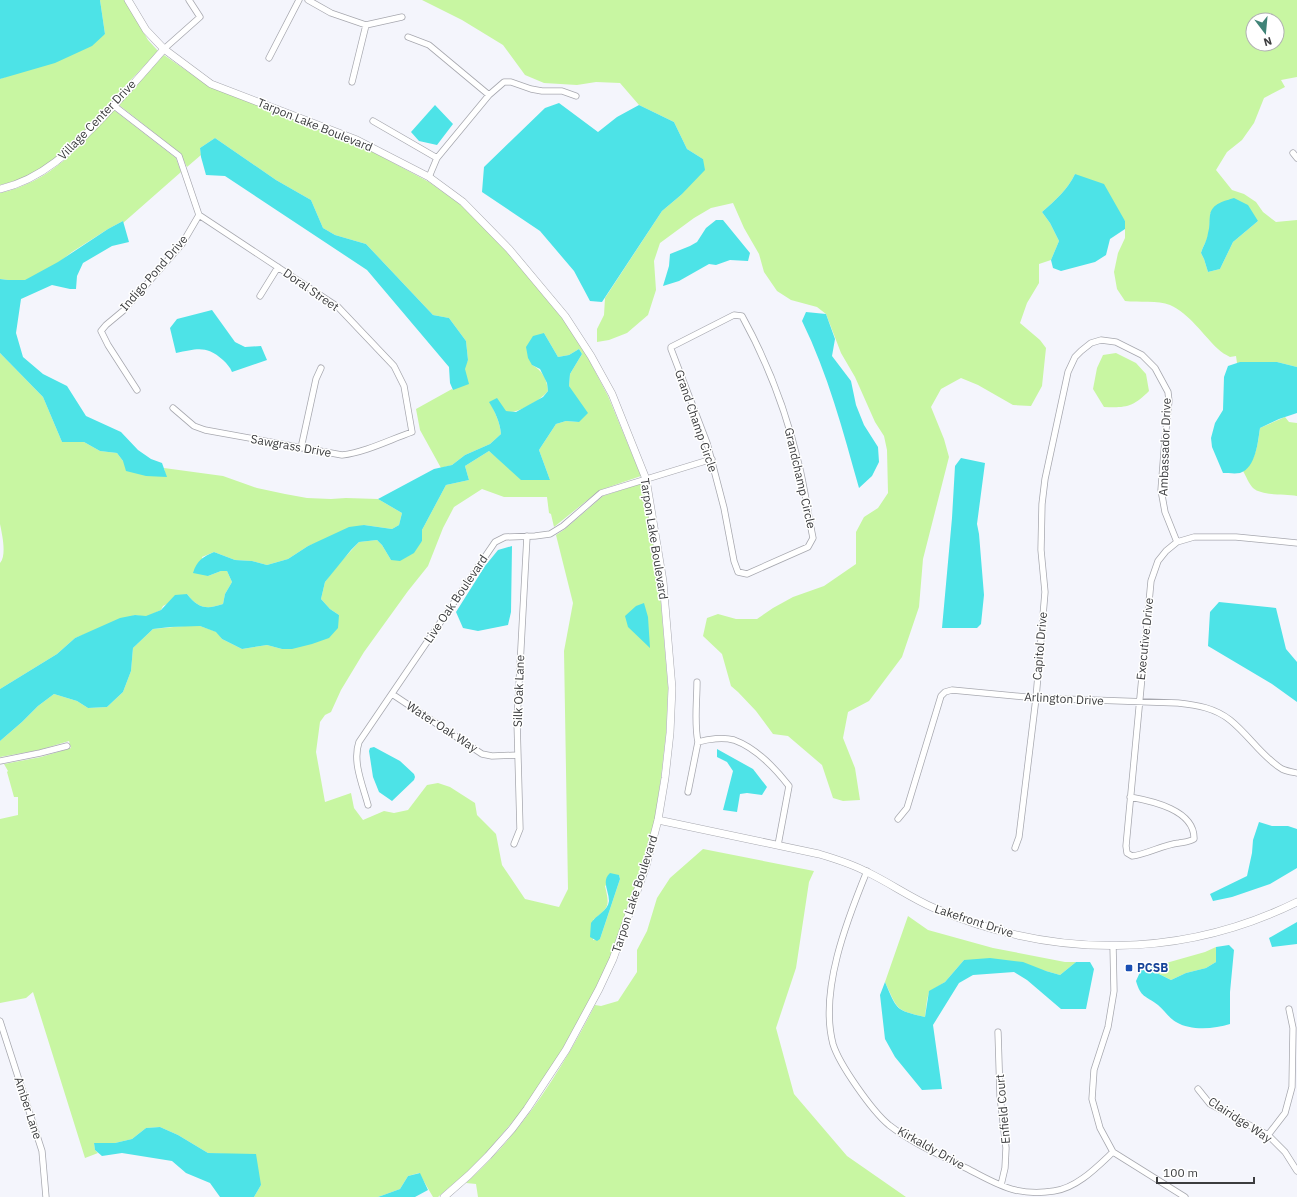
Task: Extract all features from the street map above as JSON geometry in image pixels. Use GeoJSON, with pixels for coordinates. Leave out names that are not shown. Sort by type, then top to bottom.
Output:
{"type":"FeatureCollection","features":[{"type":"Feature","properties":{"kind":"street","name":"Tarpon Lake Boulevard"},"geometry":{"type":"LineString","coordinates":[[128,0],[146,30],[164,49],[211,84],[357,140],[429,177],[463,202],[499,238],[565,316],[591,356],[612,394],[646,479],[663,581],[672,688],[670,734],[658,820],[646,866],[616,952],[599,990],[576,1033],[546,1082],[512,1129],[488,1156],[444,1197]]}},
{"type":"Feature","properties":{"kind":"street"},"geometry":{"type":"LineString","coordinates":[[164,49],[200,17],[189,0]]}},
{"type":"Feature","properties":{"kind":"street"},"geometry":{"type":"LineString","coordinates":[[269,58],[299,0]]}},
{"type":"Feature","properties":{"kind":"street"},"geometry":{"type":"LineString","coordinates":[[308,0],[331,13],[366,25],[402,18]]}},
{"type":"Feature","properties":{"kind":"street"},"geometry":{"type":"LineString","coordinates":[[352,82],[366,25]]}},
{"type":"Feature","properties":{"kind":"street"},"geometry":{"type":"LineString","coordinates":[[408,37],[429,44],[489,95]]}},
{"type":"Feature","properties":{"kind":"street","name":"Village Center Drive"},"geometry":{"type":"LineString","coordinates":[[0,189],[26,180],[58,161],[113,105],[164,49]]}},
{"type":"Feature","properties":{"kind":"street"},"geometry":{"type":"LineString","coordinates":[[429,177],[437,158],[489,95],[504,82],[511,82],[542,91],[562,91],[576,96]]}},
{"type":"Feature","properties":{"kind":"street"},"geometry":{"type":"LineString","coordinates":[[113,105],[179,156],[199,215]]}},
{"type":"Feature","properties":{"kind":"street"},"geometry":{"type":"LineString","coordinates":[[373,121],[437,158]]}},
{"type":"Feature","properties":{"kind":"street"},"geometry":{"type":"LineString","coordinates":[[1293,153],[1297,158]]}},
{"type":"Feature","properties":{"kind":"street","name":"Doral Street"},"geometry":{"type":"LineString","coordinates":[[199,215],[338,307],[394,366],[404,386],[412,432]]}},
{"type":"Feature","properties":{"kind":"street","name":"Indigo Pond Drive"},"geometry":{"type":"LineString","coordinates":[[137,390],[108,345],[101,331],[124,310],[182,244],[199,215]]}},
{"type":"Feature","properties":{"kind":"street"},"geometry":{"type":"LineString","coordinates":[[260,296],[278,267]]}},
{"type":"Feature","properties":{"kind":"street","name":"Grand Champ Circle"},"geometry":{"type":"LineString","coordinates":[[738,572],[734,561],[724,508],[712,459],[671,346],[734,315],[742,316]]}},
{"type":"Feature","properties":{"kind":"street","name":"Grandchamp Circle"},"geometry":{"type":"LineString","coordinates":[[738,572],[747,574],[808,547],[813,538],[799,466],[786,418],[758,345],[742,316]]}},
{"type":"Feature","properties":{"kind":"street","name":"Ambassador Drive"},"geometry":{"type":"LineString","coordinates":[[1053,443],[1068,372],[1075,357],[1081,351],[1091,343],[1101,340],[1109,340],[1142,355],[1155,368],[1168,392],[1169,401],[1161,490],[1165,512],[1178,542]]}},
{"type":"Feature","properties":{"kind":"street"},"geometry":{"type":"LineString","coordinates":[[301,448],[316,379],[321,368]]}},
{"type":"Feature","properties":{"kind":"street","name":"Sawgrass Drive"},"geometry":{"type":"LineString","coordinates":[[174,408],[194,426],[205,430],[342,455],[352,454],[412,432]]}},
{"type":"Feature","properties":{"kind":"street","name":"Capitol Drive"},"geometry":{"type":"LineString","coordinates":[[1015,848],[1019,837],[1036,698],[1045,592],[1041,550],[1042,504],[1045,479],[1053,443]]}},
{"type":"Feature","properties":{"kind":"street","name":"Live Oak Boulevard"},"geometry":{"type":"LineString","coordinates":[[368,806],[356,759],[356,749],[359,742],[491,546],[500,539],[550,534],[563,526],[591,500],[602,493],[712,459]]}},
{"type":"Feature","properties":{"kind":"street","name":"Silk Oak Lane"},"geometry":{"type":"LineString","coordinates":[[514,844],[520,829],[518,714],[527,536]]}},
{"type":"Feature","properties":{"kind":"street","name":"Executive Drive"},"geometry":{"type":"LineString","coordinates":[[1130,797],[1152,800],[1166,805],[1186,820],[1194,834],[1194,839],[1190,842],[1180,842],[1161,846],[1138,855],[1132,856],[1127,853],[1126,846],[1130,797],[1151,582],[1158,561],[1166,551],[1178,542],[1194,537],[1236,538],[1297,543]]}},
{"type":"Feature","properties":{"kind":"street"},"geometry":{"type":"LineString","coordinates":[[688,792],[698,742],[695,729],[697,682]]}},
{"type":"Feature","properties":{"kind":"street","name":"Arlington Drive"},"geometry":{"type":"LineString","coordinates":[[898,819],[907,808],[941,696],[945,692],[952,690],[1036,698],[1178,703],[1196,705],[1213,710],[1231,721],[1266,756],[1283,769],[1297,774]]}},
{"type":"Feature","properties":{"kind":"street","name":"Water Oak Way"},"geometry":{"type":"LineString","coordinates":[[392,694],[482,754],[492,756],[518,755]]}},
{"type":"Feature","properties":{"kind":"street"},"geometry":{"type":"LineString","coordinates":[[698,742],[708,739],[733,740],[750,748],[778,772],[789,786],[778,845]]}},
{"type":"Feature","properties":{"kind":"street"},"geometry":{"type":"LineString","coordinates":[[0,761],[67,746]]}},
{"type":"Feature","properties":{"kind":"street","name":"Lakefront Drive"},"geometry":{"type":"LineString","coordinates":[[658,820],[819,854],[839,860],[867,872],[932,907],[984,926],[1045,941],[1066,944],[1114,946],[1160,943],[1195,938],[1263,917],[1297,902]]}},
{"type":"Feature","properties":{"kind":"street","name":"Kirkaldy Drive"},"geometry":{"type":"LineString","coordinates":[[867,872],[848,918],[832,975],[830,1019],[833,1044],[842,1063],[870,1105],[889,1124],[922,1145],[1001,1185],[1015,1190],[1032,1193],[1055,1191],[1068,1187],[1090,1174],[1113,1152]]}},
{"type":"Feature","properties":{"kind":"street"},"geometry":{"type":"LineString","coordinates":[[1114,946],[1114,992],[1108,1028],[1094,1070],[1092,1099],[1100,1128],[1113,1152],[1185,1197]]}},
{"type":"Feature","properties":{"kind":"street"},"geometry":{"type":"LineString","coordinates":[[1268,1135],[1285,1113],[1292,1086],[1293,1028],[1289,1009]]}},
{"type":"Feature","properties":{"kind":"street","name":"Amber Lane"},"geometry":{"type":"LineString","coordinates":[[0,1021],[42,1151],[46,1197]]}},
{"type":"Feature","properties":{"kind":"street","name":"Enfield Court"},"geometry":{"type":"LineString","coordinates":[[998,1032],[1000,1096],[1006,1148],[1005,1168],[1001,1185]]}},
{"type":"Feature","properties":{"kind":"street","name":"Clairidge Way"},"geometry":{"type":"LineString","coordinates":[[1198,1089],[1210,1104],[1268,1135],[1285,1152],[1297,1171]]}},
{"type":"Feature","properties":{"kind":"green space"},"geometry":{"type":"Polygon","coordinates":[[[100,0],[125,0],[148,40],[158,51],[89,127],[63,152],[34,172],[17,180],[0,185],[0,79],[105,34],[100,0]]]}},
{"type":"Feature","properties":{"kind":"green space"},"geometry":{"type":"Polygon","coordinates":[[[422,0],[1297,0],[1297,77],[1281,80],[1285,87],[1264,98],[1254,123],[1242,140],[1227,152],[1216,170],[1232,190],[1244,194],[1256,202],[1263,212],[1276,222],[1297,220],[1297,367],[1277,362],[1237,363],[1236,356],[1230,357],[1221,351],[1184,313],[1170,305],[1165,303],[1125,301],[1117,289],[1114,272],[1118,253],[1125,238],[1125,221],[1075,174],[1065,190],[1042,212],[1050,223],[1059,241],[1051,260],[1039,264],[1039,283],[1027,303],[1020,323],[1040,340],[1046,348],[1042,386],[1031,406],[1013,405],[978,385],[961,378],[941,389],[931,407],[944,439],[949,457],[923,559],[919,607],[902,657],[869,701],[848,712],[843,738],[855,768],[860,800],[843,801],[833,798],[822,765],[788,736],[773,734],[756,711],[731,686],[722,654],[703,636],[707,618],[718,614],[736,619],[757,619],[793,597],[824,586],[856,564],[856,532],[864,517],[878,508],[888,493],[887,450],[884,436],[875,422],[855,377],[841,353],[826,314],[817,307],[791,300],[777,291],[764,272],[759,254],[744,228],[733,203],[711,208],[694,218],[660,243],[654,261],[656,290],[648,315],[627,333],[609,340],[597,342],[597,329],[604,315],[605,298],[662,211],[681,195],[703,159],[687,149],[674,122],[639,105],[620,83],[596,82],[577,85],[544,83],[525,75],[503,45],[462,20],[422,0]],[[1210,213],[1209,233],[1201,253],[1208,272],[1220,269],[1233,242],[1258,221],[1210,213]]]}},
{"type":"Feature","properties":{"kind":"green space"},"geometry":{"type":"Polygon","coordinates":[[[164,55],[210,87],[356,143],[429,182],[461,205],[507,252],[562,318],[588,358],[608,396],[641,476],[600,490],[554,527],[551,514],[549,513],[547,497],[504,497],[482,489],[454,507],[443,528],[428,566],[364,652],[341,690],[331,712],[325,715],[320,722],[316,752],[325,802],[351,793],[354,808],[363,820],[384,811],[394,813],[408,810],[427,785],[438,783],[450,787],[475,803],[477,815],[496,834],[502,865],[525,899],[559,907],[568,889],[564,651],[573,603],[556,535],[603,496],[643,483],[659,581],[668,688],[666,733],[661,777],[655,819],[643,865],[610,957],[596,988],[563,1048],[525,1107],[486,1153],[438,1197],[433,1197],[419,1173],[408,1176],[400,1189],[378,1197],[254,1197],[261,1185],[226,1154],[208,1153],[178,1135],[160,1127],[146,1128],[132,1139],[115,1143],[94,1143],[95,1150],[98,1153],[85,1158],[33,992],[26,998],[0,1003],[0,819],[18,815],[18,797],[14,797],[8,771],[4,764],[41,757],[71,748],[69,741],[39,750],[0,757],[0,741],[38,706],[54,694],[77,701],[88,708],[107,707],[123,692],[131,671],[133,648],[153,629],[200,626],[217,632],[222,639],[242,649],[267,645],[282,649],[339,615],[330,609],[321,599],[325,582],[336,567],[359,542],[377,540],[382,545],[391,560],[422,541],[422,530],[446,485],[469,480],[465,466],[489,451],[507,466],[550,480],[539,450],[556,424],[566,421],[579,422],[569,386],[570,374],[582,354],[579,349],[569,355],[558,357],[544,333],[532,365],[539,369],[543,375],[548,391],[545,395],[523,409],[511,412],[506,412],[490,402],[501,434],[490,444],[465,455],[452,465],[441,468],[420,430],[416,409],[452,389],[453,390],[468,360],[466,341],[449,318],[433,315],[366,244],[335,235],[323,228],[311,200],[276,180],[215,138],[200,148],[201,155],[187,167],[180,153],[119,105],[164,55]],[[619,875],[605,886],[608,903],[605,909],[593,920],[593,940],[600,939],[620,879],[619,875]]]}},
{"type":"Feature","properties":{"kind":"green space"},"geometry":{"type":"Polygon","coordinates":[[[114,110],[176,158],[181,172],[123,223],[123,221],[108,229],[72,252],[35,281],[0,279],[0,193],[18,188],[50,171],[89,137],[114,110]]]}},
{"type":"Feature","properties":{"kind":"green space"},"geometry":{"type":"Polygon","coordinates":[[[0,353],[43,397],[62,442],[84,442],[100,451],[117,453],[123,461],[166,477],[164,468],[223,476],[257,488],[307,498],[378,499],[402,513],[399,525],[392,529],[364,525],[308,546],[288,559],[267,565],[252,561],[235,560],[214,552],[202,557],[208,576],[221,571],[227,571],[232,582],[225,594],[223,604],[212,607],[199,605],[187,594],[163,606],[161,610],[146,617],[135,615],[75,638],[57,654],[0,689],[0,563],[4,550],[0,524],[0,353]]]}},
{"type":"Feature","properties":{"kind":"green space"},"geometry":{"type":"Polygon","coordinates":[[[1116,353],[1136,363],[1146,374],[1149,391],[1134,403],[1124,407],[1104,407],[1093,389],[1097,368],[1103,355],[1116,353]]]}},
{"type":"Feature","properties":{"kind":"green space"},"geometry":{"type":"Polygon","coordinates":[[[1285,417],[1289,422],[1297,423],[1297,496],[1268,494],[1257,491],[1253,488],[1243,471],[1251,463],[1254,457],[1260,428],[1285,417]]]}},
{"type":"Feature","properties":{"kind":"green space"},"geometry":{"type":"Polygon","coordinates":[[[703,849],[814,871],[809,882],[796,968],[776,1028],[794,1094],[847,1156],[906,1197],[478,1197],[476,1184],[466,1183],[505,1144],[539,1100],[569,1053],[595,1005],[601,1006],[618,1001],[637,972],[637,950],[647,931],[657,898],[670,878],[703,849]]]}},
{"type":"Feature","properties":{"kind":"green space"},"geometry":{"type":"Polygon","coordinates":[[[908,916],[928,930],[993,948],[1065,962],[1076,962],[1060,975],[1046,971],[964,960],[945,982],[929,992],[925,1017],[915,1015],[908,1013],[895,1004],[885,982],[908,916]]]}},
{"type":"Feature","properties":{"kind":"green space"},"geometry":{"type":"Polygon","coordinates":[[[1216,947],[1216,962],[1206,968],[1186,973],[1171,980],[1157,973],[1152,967],[1205,952],[1216,947]]]}},
{"type":"Feature","properties":{"kind":"water"},"geometry":{"type":"Polygon","coordinates":[[[0,0],[100,0],[105,34],[92,46],[55,63],[0,79],[0,0]]]}},
{"type":"Feature","properties":{"kind":"water"},"geometry":{"type":"Polygon","coordinates":[[[559,103],[598,132],[617,117],[639,105],[674,122],[687,149],[703,159],[705,170],[681,195],[662,211],[602,302],[590,301],[574,271],[540,231],[482,192],[484,167],[545,108],[559,103]]]}},
{"type":"Feature","properties":{"kind":"water"},"geometry":{"type":"Polygon","coordinates":[[[435,105],[453,124],[437,145],[419,141],[411,132],[435,105]]]}},
{"type":"Feature","properties":{"kind":"water"},"geometry":{"type":"Polygon","coordinates":[[[215,138],[276,180],[311,200],[323,228],[335,235],[366,244],[433,315],[449,318],[466,341],[468,360],[465,369],[469,384],[453,390],[450,383],[449,367],[367,270],[225,176],[206,175],[200,148],[215,138]]]}},
{"type":"Feature","properties":{"kind":"water"},"geometry":{"type":"Polygon","coordinates":[[[1075,174],[1104,184],[1125,221],[1125,229],[1110,239],[1106,255],[1095,262],[1061,271],[1053,268],[1051,260],[1059,241],[1050,223],[1042,212],[1065,190],[1075,174]]]}},
{"type":"Feature","properties":{"kind":"water"},"geometry":{"type":"Polygon","coordinates":[[[1234,198],[1248,205],[1258,221],[1233,242],[1220,269],[1208,272],[1201,253],[1206,241],[1211,211],[1219,203],[1234,198]]]}},
{"type":"Feature","properties":{"kind":"water"},"geometry":{"type":"Polygon","coordinates":[[[716,220],[723,220],[750,253],[748,261],[730,260],[716,265],[709,264],[679,281],[663,286],[669,266],[670,254],[697,242],[706,228],[716,220]]]}},
{"type":"Feature","properties":{"kind":"water"},"geometry":{"type":"Polygon","coordinates":[[[123,221],[129,242],[112,246],[83,263],[77,276],[76,289],[52,285],[21,299],[16,333],[23,357],[43,374],[67,386],[86,416],[121,432],[138,450],[151,459],[162,463],[167,477],[146,476],[126,471],[123,461],[117,453],[100,451],[84,442],[62,442],[43,397],[0,353],[0,279],[25,280],[58,262],[108,229],[123,221]]]}},
{"type":"Feature","properties":{"kind":"water"},"geometry":{"type":"Polygon","coordinates":[[[212,310],[235,342],[245,347],[261,346],[267,360],[232,372],[223,360],[217,355],[206,350],[201,349],[176,353],[170,328],[177,319],[212,310]]]}},
{"type":"Feature","properties":{"kind":"water"},"geometry":{"type":"Polygon","coordinates":[[[806,312],[826,314],[835,339],[832,356],[851,381],[856,405],[864,425],[878,447],[879,462],[872,476],[859,488],[841,424],[820,361],[802,321],[806,312]]]}},
{"type":"Feature","properties":{"kind":"water"},"geometry":{"type":"Polygon","coordinates":[[[544,333],[558,357],[569,355],[579,349],[582,354],[570,374],[569,386],[588,413],[579,422],[566,421],[556,424],[539,450],[550,480],[521,480],[489,451],[465,466],[469,480],[446,485],[422,530],[422,541],[414,553],[400,561],[391,560],[382,545],[377,540],[359,542],[351,550],[325,582],[321,599],[330,609],[339,615],[338,628],[329,638],[292,649],[282,649],[267,645],[242,649],[222,639],[216,632],[200,626],[153,629],[133,648],[131,671],[123,692],[107,707],[88,708],[77,701],[54,694],[38,706],[0,741],[0,689],[57,654],[75,638],[120,618],[135,615],[146,616],[161,610],[175,595],[187,594],[199,605],[207,607],[223,604],[225,594],[232,582],[227,571],[221,571],[208,576],[193,573],[201,560],[214,552],[235,560],[252,561],[267,565],[288,559],[308,546],[349,527],[364,525],[392,529],[399,525],[402,513],[378,499],[434,469],[452,465],[465,455],[490,444],[501,434],[497,417],[489,402],[497,398],[506,411],[516,412],[543,397],[548,391],[547,383],[540,369],[532,365],[528,358],[526,347],[533,336],[544,333]]]}},
{"type":"Feature","properties":{"kind":"water"},"geometry":{"type":"Polygon","coordinates":[[[1240,362],[1277,362],[1297,367],[1297,413],[1279,419],[1260,428],[1257,447],[1250,466],[1240,473],[1223,473],[1212,447],[1211,438],[1215,423],[1223,410],[1224,377],[1228,366],[1240,362]]]}},
{"type":"Feature","properties":{"kind":"water"},"geometry":{"type":"Polygon","coordinates":[[[961,458],[985,463],[977,524],[984,595],[981,624],[977,628],[942,628],[955,466],[961,458]]]}},
{"type":"Feature","properties":{"kind":"water"},"geometry":{"type":"Polygon","coordinates":[[[512,546],[511,612],[508,625],[478,631],[463,628],[456,612],[485,566],[498,550],[512,546]]]}},
{"type":"Feature","properties":{"kind":"water"},"geometry":{"type":"Polygon","coordinates":[[[1219,602],[1276,608],[1286,649],[1297,662],[1297,702],[1272,684],[1208,646],[1210,612],[1219,602]]]}},
{"type":"Feature","properties":{"kind":"water"},"geometry":{"type":"Polygon","coordinates":[[[644,603],[648,617],[650,648],[628,627],[625,616],[636,606],[644,603]]]}},
{"type":"Feature","properties":{"kind":"water"},"geometry":{"type":"Polygon","coordinates":[[[374,747],[400,761],[414,774],[415,777],[414,780],[392,801],[379,792],[373,777],[369,751],[370,748],[374,747]]]}},
{"type":"Feature","properties":{"kind":"water"},"geometry":{"type":"Polygon","coordinates":[[[717,749],[753,769],[767,787],[762,795],[747,793],[740,794],[737,812],[723,810],[733,771],[727,762],[717,757],[717,749]]]}},
{"type":"Feature","properties":{"kind":"water"},"geometry":{"type":"Polygon","coordinates":[[[1259,822],[1272,826],[1288,826],[1297,829],[1297,868],[1270,884],[1232,897],[1213,901],[1210,894],[1247,876],[1253,840],[1259,822]]]}},
{"type":"Feature","properties":{"kind":"water"},"geometry":{"type":"Polygon","coordinates":[[[610,873],[619,875],[620,879],[600,939],[597,941],[590,937],[591,923],[608,904],[609,897],[606,879],[610,873]]]}},
{"type":"Feature","properties":{"kind":"water"},"geometry":{"type":"Polygon","coordinates":[[[1297,922],[1297,944],[1272,947],[1269,938],[1297,922]]]}},
{"type":"Feature","properties":{"kind":"water"},"geometry":{"type":"Polygon","coordinates":[[[1229,945],[1234,950],[1230,992],[1230,1024],[1203,1028],[1182,1025],[1173,1020],[1158,1005],[1144,996],[1140,991],[1136,981],[1141,970],[1152,967],[1157,973],[1171,980],[1186,973],[1206,968],[1216,962],[1216,947],[1229,945]]]}},
{"type":"Feature","properties":{"kind":"water"},"geometry":{"type":"Polygon","coordinates":[[[990,958],[1023,962],[1060,975],[1076,962],[1090,962],[1094,969],[1086,1009],[1061,1009],[1027,980],[1014,972],[973,975],[959,983],[933,1025],[942,1089],[922,1090],[895,1057],[885,1039],[880,995],[885,982],[895,1004],[898,1007],[908,1013],[925,1017],[929,991],[945,982],[964,960],[990,958]]]}},
{"type":"Feature","properties":{"kind":"water"},"geometry":{"type":"Polygon","coordinates":[[[160,1127],[178,1135],[208,1153],[256,1154],[261,1185],[254,1197],[220,1197],[210,1183],[186,1173],[172,1161],[122,1153],[102,1156],[95,1150],[94,1143],[115,1143],[132,1139],[146,1128],[160,1127]]]}},
{"type":"Feature","properties":{"kind":"water"},"geometry":{"type":"Polygon","coordinates":[[[420,1173],[428,1190],[415,1197],[378,1197],[400,1189],[408,1176],[420,1173]]]}},
{"type":"Feature","properties":{"kind":"place","name":"PCSB"},"geometry":{"type":"Point","coordinates":[1129,968]}}]}
